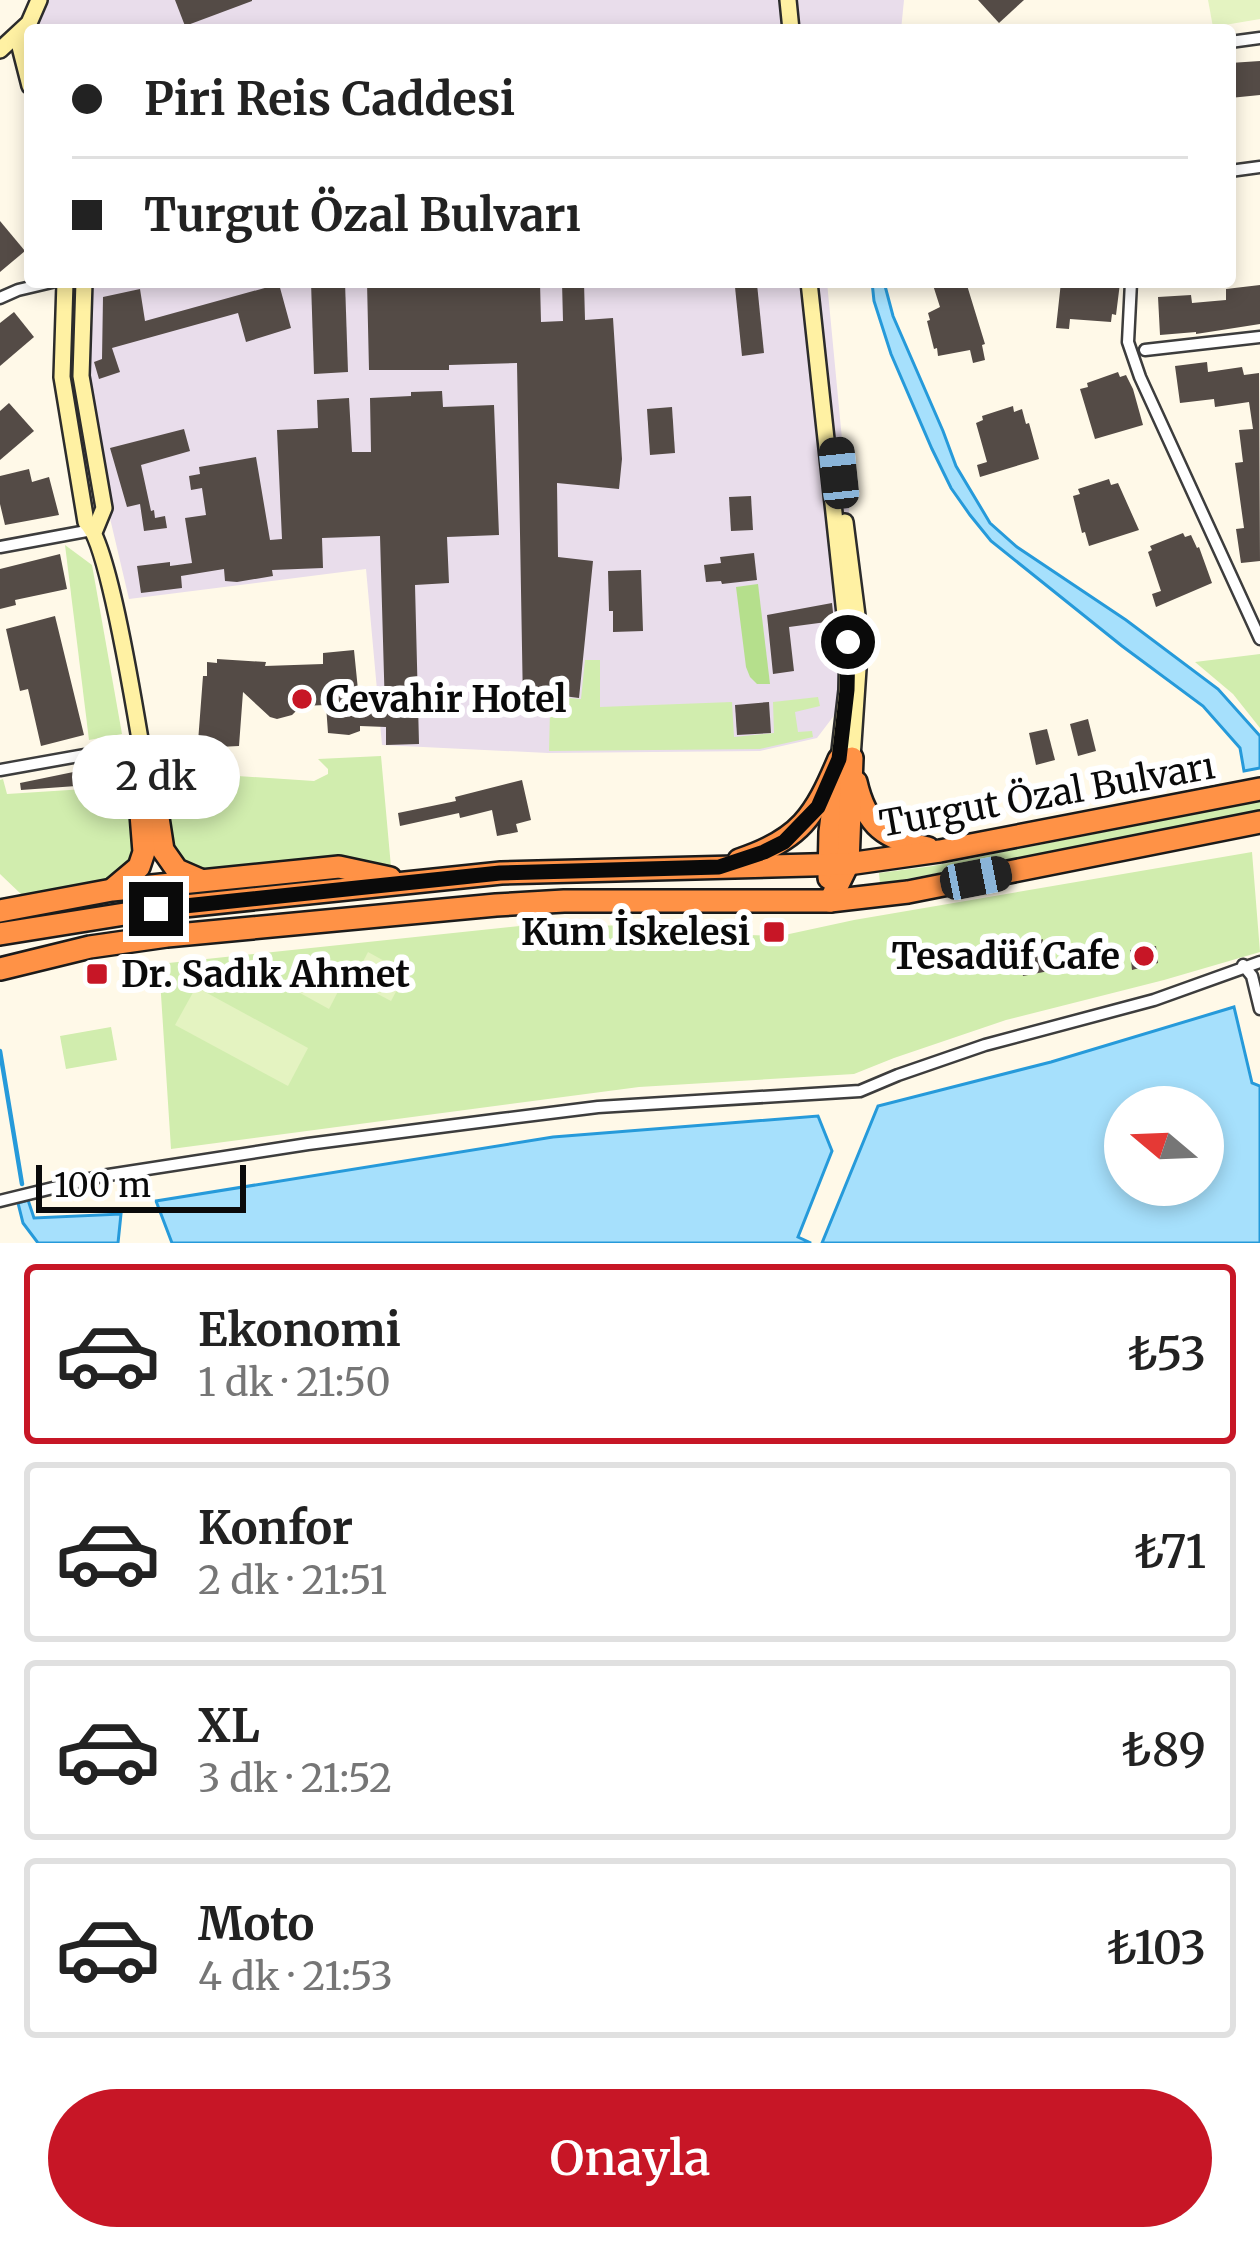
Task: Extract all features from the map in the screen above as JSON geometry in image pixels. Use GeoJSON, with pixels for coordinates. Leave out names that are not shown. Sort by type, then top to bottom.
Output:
{"type":"FeatureCollection","features":[{"type":"Feature","properties":{"kind":"highway"},"geometry":{"type":"LineString","coordinates":[[142,751],[152,778],[163,850],[178,871],[206,882]]}},
{"type":"Feature","properties":{"kind":"highway"},"geometry":{"type":"LineString","coordinates":[[112,890],[134,873],[144,852],[139,788],[142,751]]}},
{"type":"Feature","properties":{"kind":"highway"},"geometry":{"type":"LineString","coordinates":[[846,759],[874,823],[896,839],[940,850]]}},
{"type":"Feature","properties":{"kind":"highway"},"geometry":{"type":"LineString","coordinates":[[830,901],[838,865],[846,759]]}},
{"type":"Feature","properties":{"kind":"highway"},"geometry":{"type":"LineString","coordinates":[[719,867],[784,842],[818,807],[846,759]]}},
{"type":"Feature","properties":{"kind":"highway","name":"Turgut Özal Bulvarı"},"geometry":{"type":"LineString","coordinates":[[0,934],[156,909],[500,873],[838,865],[1253,790]]}},
{"type":"Feature","properties":{"kind":"highway"},"geometry":{"type":"LineString","coordinates":[[0,969],[90,947],[167,936],[496,905],[607,900],[830,901],[908,892],[1255,823]]}},
{"type":"Feature","properties":{"kind":"highway"},"geometry":{"type":"LineString","coordinates":[[0,911],[112,890],[339,867],[414,884]]}},
{"type":"Feature","properties":{"kind":"highway"},"geometry":{"type":"LineString","coordinates":[[0,891],[9,899],[36,902]]}},
{"type":"Feature","properties":{"kind":"street"},"geometry":{"type":"LineString","coordinates":[[0,50],[24,31]]}},
{"type":"Feature","properties":{"kind":"street"},"geometry":{"type":"LineString","coordinates":[[0,770],[142,751],[111,590],[95,530],[86,522],[62,376],[65,288]]}},
{"type":"Feature","properties":{"kind":"street"},"geometry":{"type":"LineString","coordinates":[[84,288],[81,376],[104,508],[95,530]]}},
{"type":"Feature","properties":{"kind":"street"},"geometry":{"type":"LineString","coordinates":[[814,288],[860,639],[846,759]]}},
{"type":"Feature","properties":{"kind":"street"},"geometry":{"type":"LineString","coordinates":[[1131,288],[1128,342],[1140,377],[1260,639]]}},
{"type":"Feature","properties":{"kind":"street"},"geometry":{"type":"LineString","coordinates":[[1145,350],[1260,337]]}},
{"type":"Feature","properties":{"kind":"street"},"geometry":{"type":"LineString","coordinates":[[0,547],[95,530]]}},
{"type":"Feature","properties":{"kind":"street"},"geometry":{"type":"LineString","coordinates":[[0,1201],[116,1174],[478,1122],[598,1107],[860,1091],[985,1045],[1154,1000],[1260,962]]}},
{"type":"Feature","properties":{"kind":"street"},"geometry":{"type":"LineString","coordinates":[[1243,965],[1252,976],[1260,1009]]}},
{"type":"Feature","properties":{"kind":"shaded area"},"geometry":{"type":"Polygon","coordinates":[[[43,0],[904,0],[902,24],[34,23],[43,0]]]}},
{"type":"Feature","properties":{"kind":"shaded area"},"geometry":{"type":"Polygon","coordinates":[[[84,288],[828,288],[867,672],[817,738],[760,751],[548,753],[382,745],[366,569],[129,599],[77,378],[84,288]]]}},
{"type":"Feature","properties":{"kind":"green space"},"geometry":{"type":"Polygon","coordinates":[[[1208,0],[1260,0],[1260,19],[1212,24],[1208,0]]]}},
{"type":"Feature","properties":{"kind":"green space"},"geometry":{"type":"Polygon","coordinates":[[[65,545],[92,565],[122,734],[89,740],[65,545]]]}},
{"type":"Feature","properties":{"kind":"green space"},"geometry":{"type":"Polygon","coordinates":[[[758,584],[770,684],[757,684],[746,667],[736,587],[758,584]]]}},
{"type":"Feature","properties":{"kind":"green space"},"geometry":{"type":"Polygon","coordinates":[[[1260,654],[1260,728],[1233,694],[1195,662],[1260,654]]]}},
{"type":"Feature","properties":{"kind":"green space"},"geometry":{"type":"Polygon","coordinates":[[[585,660],[600,660],[600,707],[732,702],[734,737],[774,733],[773,702],[818,697],[820,706],[795,712],[798,732],[812,731],[813,737],[760,749],[549,751],[551,671],[557,672],[556,697],[581,699],[585,660]]]}},
{"type":"Feature","properties":{"kind":"green space"},"geometry":{"type":"Polygon","coordinates":[[[381,756],[391,867],[322,862],[196,872],[173,843],[162,778],[178,772],[314,781],[328,774],[318,759],[381,756]]]}},
{"type":"Feature","properties":{"kind":"green space"},"geometry":{"type":"Polygon","coordinates":[[[125,758],[134,851],[127,864],[86,887],[22,895],[0,874],[0,780],[7,794],[85,789],[94,780],[90,763],[125,758]]]}},
{"type":"Feature","properties":{"kind":"green space"},"geometry":{"type":"Polygon","coordinates":[[[1260,801],[1260,812],[880,884],[879,873],[1260,801]]]}},
{"type":"Feature","properties":{"kind":"green space"},"geometry":{"type":"Polygon","coordinates":[[[1252,852],[1260,952],[1006,1020],[854,1074],[639,1087],[171,1149],[159,964],[529,925],[688,926],[718,934],[780,936],[1252,852]]]}},
{"type":"Feature","properties":{"kind":"green space"},"geometry":{"type":"Polygon","coordinates":[[[368,952],[406,973],[391,1001],[353,981],[368,952]]]}},
{"type":"Feature","properties":{"kind":"green space"},"geometry":{"type":"Polygon","coordinates":[[[306,960],[344,980],[329,1009],[291,988],[306,960]]]}},
{"type":"Feature","properties":{"kind":"green space"},"geometry":{"type":"Polygon","coordinates":[[[196,987],[308,1048],[288,1086],[175,1025],[196,987]]]}},
{"type":"Feature","properties":{"kind":"green space"},"geometry":{"type":"Polygon","coordinates":[[[111,1027],[117,1060],[66,1069],[60,1036],[111,1027]]]}},
{"type":"Feature","properties":{"kind":"water"},"geometry":{"type":"Polygon","coordinates":[[[873,288],[886,288],[956,466],[990,523],[1218,689],[1260,736],[1260,768],[1244,771],[1240,748],[1203,706],[991,541],[951,488],[891,354],[873,288]]]}},
{"type":"Feature","properties":{"kind":"water"},"geometry":{"type":"Polygon","coordinates":[[[1234,1007],[1252,1083],[1260,1086],[1260,1243],[822,1243],[878,1106],[1051,1062],[1234,1007]]]}},
{"type":"Feature","properties":{"kind":"water"},"geometry":{"type":"Polygon","coordinates":[[[818,1116],[832,1151],[798,1237],[811,1243],[172,1243],[156,1201],[553,1137],[818,1116]]]}},
{"type":"Feature","properties":{"kind":"water"},"geometry":{"type":"Polygon","coordinates":[[[28,1200],[34,1218],[121,1214],[118,1243],[38,1243],[23,1223],[18,1203],[28,1200]]]}},
{"type":"Feature","properties":{"kind":"building"},"geometry":{"type":"Polygon","coordinates":[[[175,0],[252,0],[190,24],[184,24],[175,0]]]}},
{"type":"Feature","properties":{"kind":"building"},"geometry":{"type":"Polygon","coordinates":[[[978,0],[1024,0],[999,23],[978,0]]]}},
{"type":"Feature","properties":{"kind":"building"},"geometry":{"type":"Polygon","coordinates":[[[1260,61],[1260,95],[1236,97],[1236,63],[1260,61]]]}},
{"type":"Feature","properties":{"kind":"building"},"geometry":{"type":"Polygon","coordinates":[[[0,221],[24,252],[0,272],[0,221]]]}},
{"type":"Feature","properties":{"kind":"building"},"geometry":{"type":"Polygon","coordinates":[[[1260,285],[1260,324],[1160,335],[1158,297],[1191,295],[1192,303],[1226,300],[1226,289],[1260,285]]]}},
{"type":"Feature","properties":{"kind":"building"},"geometry":{"type":"Polygon","coordinates":[[[265,288],[280,288],[291,328],[246,342],[238,313],[112,348],[120,372],[99,379],[94,362],[102,359],[103,297],[140,289],[145,321],[265,288]]]}},
{"type":"Feature","properties":{"kind":"building"},"geometry":{"type":"Polygon","coordinates":[[[311,288],[345,288],[348,372],[314,374],[311,288]]]}},
{"type":"Feature","properties":{"kind":"building"},"geometry":{"type":"Polygon","coordinates":[[[367,288],[540,288],[541,322],[563,321],[562,288],[584,288],[585,320],[613,318],[622,459],[619,489],[557,483],[558,557],[593,561],[579,698],[548,694],[548,703],[523,704],[517,363],[449,365],[449,370],[369,370],[367,288]]]}},
{"type":"Feature","properties":{"kind":"building"},"geometry":{"type":"Polygon","coordinates":[[[735,288],[757,288],[764,353],[742,356],[735,288]]]}},
{"type":"Feature","properties":{"kind":"building"},"geometry":{"type":"Polygon","coordinates":[[[934,288],[968,288],[985,344],[985,360],[973,363],[970,350],[938,356],[927,321],[928,313],[940,307],[934,288]]]}},
{"type":"Feature","properties":{"kind":"building"},"geometry":{"type":"Polygon","coordinates":[[[1060,288],[1119,288],[1111,322],[1070,319],[1069,329],[1056,328],[1060,288]]]}},
{"type":"Feature","properties":{"kind":"building"},"geometry":{"type":"Polygon","coordinates":[[[14,312],[34,337],[0,366],[0,323],[14,312]]]}},
{"type":"Feature","properties":{"kind":"building"},"geometry":{"type":"Polygon","coordinates":[[[1207,362],[1208,372],[1242,367],[1244,375],[1259,373],[1260,561],[1241,563],[1236,529],[1244,528],[1235,463],[1243,462],[1239,430],[1253,429],[1249,402],[1215,407],[1214,399],[1180,403],[1175,366],[1207,362]]]}},
{"type":"Feature","properties":{"kind":"building"},"geometry":{"type":"Polygon","coordinates":[[[1118,372],[1120,377],[1126,375],[1133,389],[1143,425],[1095,439],[1080,389],[1118,372]]]}},
{"type":"Feature","properties":{"kind":"building"},"geometry":{"type":"Polygon","coordinates":[[[442,391],[443,407],[494,405],[499,535],[447,537],[449,583],[415,585],[419,744],[386,745],[386,727],[360,726],[360,731],[349,735],[328,733],[326,705],[301,706],[292,715],[270,717],[243,692],[239,746],[198,742],[203,676],[207,676],[207,662],[217,663],[217,659],[266,662],[265,666],[323,664],[323,653],[354,650],[360,710],[385,711],[380,536],[322,538],[323,568],[272,570],[273,576],[237,582],[225,581],[224,569],[181,576],[182,588],[141,593],[137,566],[192,563],[185,518],[206,515],[202,488],[191,490],[189,476],[200,474],[199,467],[256,457],[270,540],[282,539],[277,430],[318,428],[317,400],[349,398],[352,452],[371,452],[370,398],[442,391]]]}},
{"type":"Feature","properties":{"kind":"building"},"geometry":{"type":"Polygon","coordinates":[[[9,403],[34,431],[0,460],[0,411],[9,403]]]}},
{"type":"Feature","properties":{"kind":"building"},"geometry":{"type":"Polygon","coordinates":[[[1013,406],[1014,412],[1022,409],[1029,423],[1039,459],[980,477],[977,465],[987,462],[976,423],[982,416],[1013,406]]]}},
{"type":"Feature","properties":{"kind":"building"},"geometry":{"type":"Polygon","coordinates":[[[672,407],[675,453],[650,455],[647,409],[672,407]]]}},
{"type":"Feature","properties":{"kind":"building"},"geometry":{"type":"Polygon","coordinates":[[[184,429],[190,451],[141,465],[151,511],[155,518],[165,516],[167,528],[144,531],[140,504],[127,507],[110,448],[184,429]]]}},
{"type":"Feature","properties":{"kind":"building"},"geometry":{"type":"Polygon","coordinates":[[[29,469],[32,482],[49,477],[59,515],[5,525],[0,476],[29,469]]]}},
{"type":"Feature","properties":{"kind":"building"},"geometry":{"type":"Polygon","coordinates":[[[1109,479],[1111,485],[1118,483],[1139,530],[1089,546],[1073,496],[1080,494],[1078,489],[1109,479]]]}},
{"type":"Feature","properties":{"kind":"building"},"geometry":{"type":"Polygon","coordinates":[[[751,496],[753,530],[731,531],[729,497],[751,496]]]}},
{"type":"Feature","properties":{"kind":"building"},"geometry":{"type":"Polygon","coordinates":[[[1183,533],[1191,535],[1199,547],[1212,583],[1156,607],[1152,594],[1161,591],[1150,546],[1183,533]]]}},
{"type":"Feature","properties":{"kind":"building"},"geometry":{"type":"Polygon","coordinates":[[[754,553],[757,580],[706,582],[704,565],[721,563],[720,557],[754,553]]]}},
{"type":"Feature","properties":{"kind":"building"},"geometry":{"type":"Polygon","coordinates":[[[60,554],[67,589],[15,600],[16,605],[0,609],[0,569],[60,554]]]}},
{"type":"Feature","properties":{"kind":"building"},"geometry":{"type":"Polygon","coordinates":[[[641,570],[643,631],[613,632],[608,571],[641,570]]]}},
{"type":"Feature","properties":{"kind":"building"},"geometry":{"type":"Polygon","coordinates":[[[832,603],[834,621],[789,627],[794,671],[773,674],[767,615],[832,603]]]}},
{"type":"Feature","properties":{"kind":"building"},"geometry":{"type":"Polygon","coordinates":[[[55,616],[84,735],[41,746],[28,689],[20,691],[6,629],[55,616]]]}},
{"type":"Feature","properties":{"kind":"building"},"geometry":{"type":"Polygon","coordinates":[[[769,702],[771,733],[737,735],[735,705],[769,702]]]}},
{"type":"Feature","properties":{"kind":"building"},"geometry":{"type":"Polygon","coordinates":[[[1088,719],[1096,751],[1078,756],[1070,724],[1088,719]]]}},
{"type":"Feature","properties":{"kind":"building"},"geometry":{"type":"Polygon","coordinates":[[[1047,729],[1055,760],[1036,765],[1029,733],[1047,729]]]}},
{"type":"Feature","properties":{"kind":"building"},"geometry":{"type":"Polygon","coordinates":[[[88,769],[90,785],[21,790],[20,783],[88,769]]]}},
{"type":"Feature","properties":{"kind":"building"},"geometry":{"type":"Polygon","coordinates":[[[522,780],[531,820],[516,824],[518,832],[497,836],[492,810],[400,826],[398,813],[522,780]]]}},
{"type":"Feature","properties":{"kind":"building"},"geometry":{"type":"Polygon","coordinates":[[[1043,939],[1041,953],[1050,952],[1054,970],[1023,976],[1017,951],[1043,939]]]}},
{"type":"Feature","properties":{"kind":"building"},"geometry":{"type":"Polygon","coordinates":[[[1156,946],[1158,963],[1132,970],[1130,950],[1156,946]]]}},
{"type":"Feature","properties":{"kind":"waterway"},"geometry":{"type":"LineString","coordinates":[[0,1051],[22,1184]]}},
{"type":"Feature","properties":{"kind":"place","name":"Cevahir Hotel"},"geometry":{"type":"Point","coordinates":[302,699]}},
{"type":"Feature","properties":{"kind":"place","name":"Kum İskelesi"},"geometry":{"type":"Point","coordinates":[774,932]}},
{"type":"Feature","properties":{"kind":"place","name":"Tesadüf Cafe"},"geometry":{"type":"Point","coordinates":[1144,956]}},
{"type":"Feature","properties":{"kind":"place","name":"Dr. Sadık Ahmet"},"geometry":{"type":"Point","coordinates":[97,974]}},
{"type":"Feature","properties":{"kind":"route"},"geometry":{"type":"LineString","coordinates":[[156,909],[500,873],[719,867],[764,852],[784,842],[818,807],[839,759],[848,642]]}}]}
